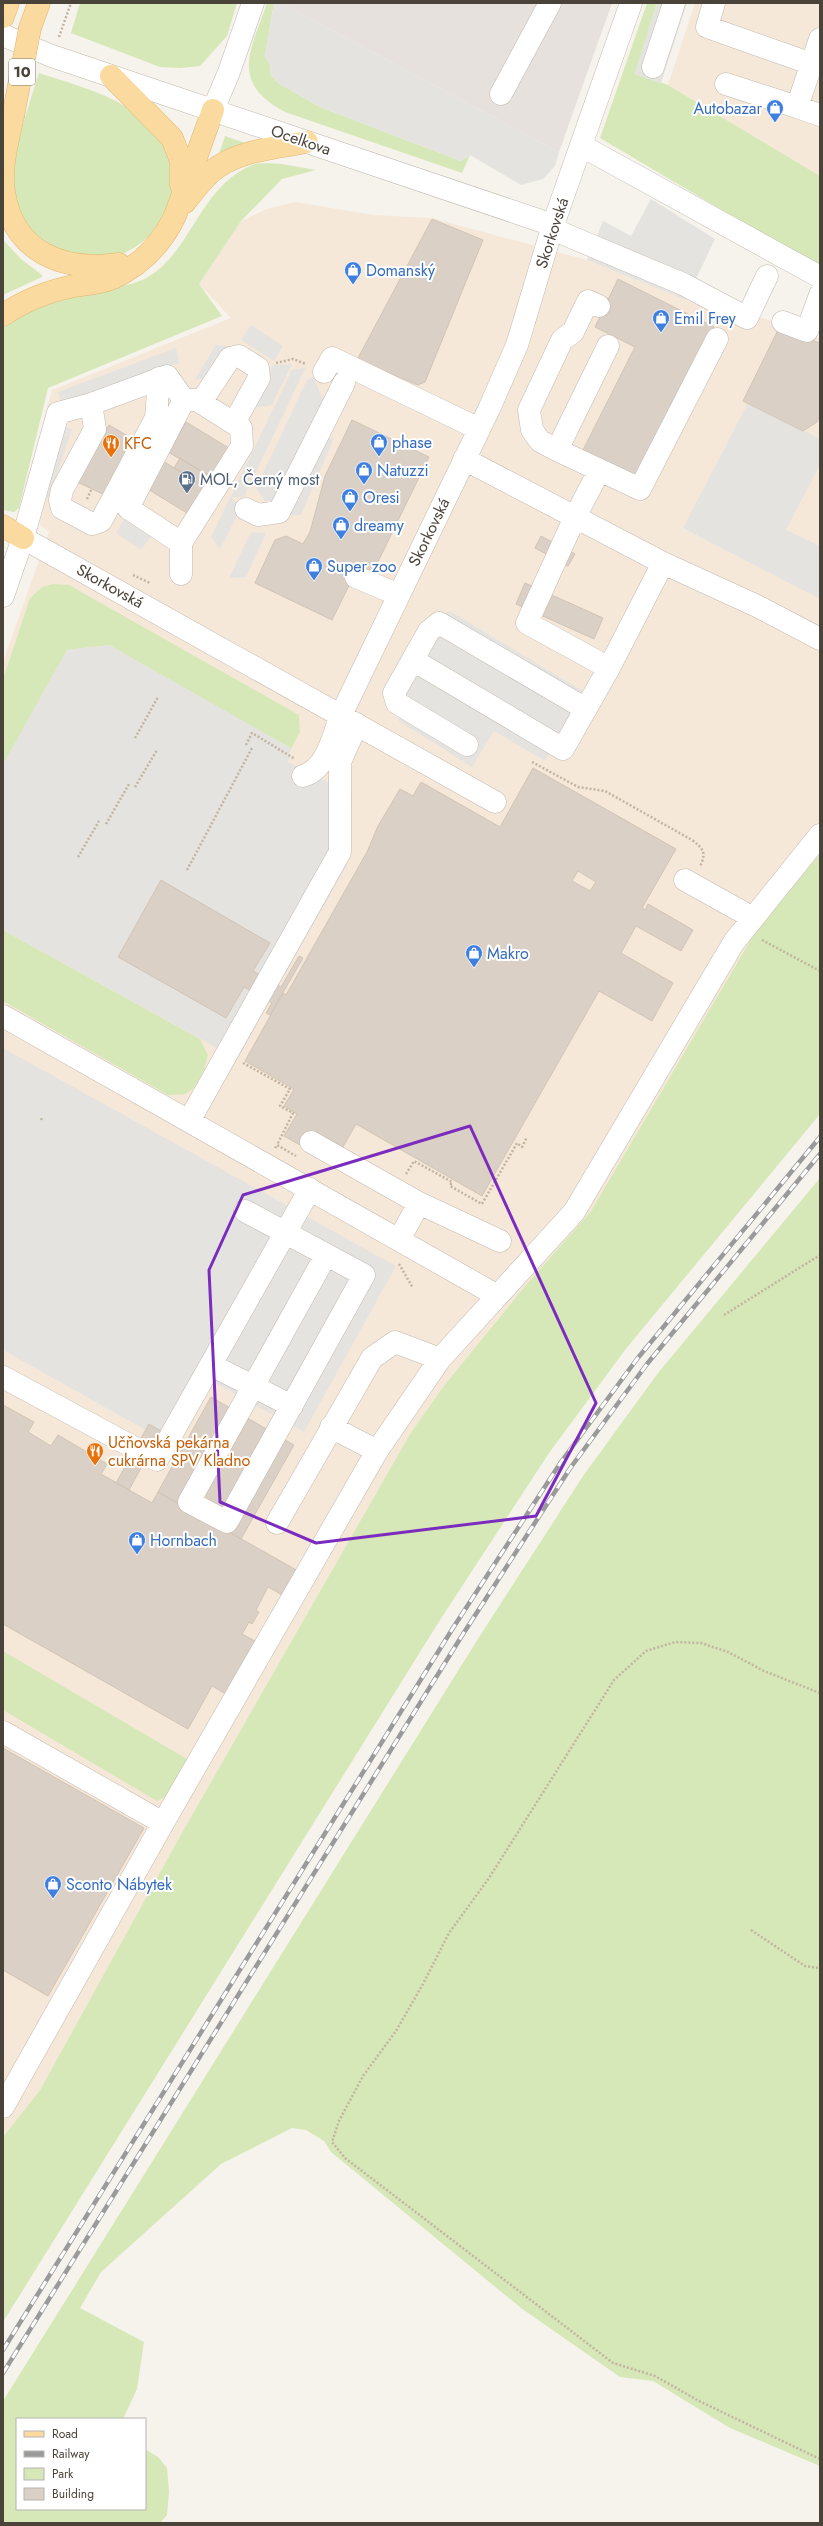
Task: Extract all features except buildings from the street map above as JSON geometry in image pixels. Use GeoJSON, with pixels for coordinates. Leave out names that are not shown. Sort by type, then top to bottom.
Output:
{"type":"FeatureCollection","features":[{"type":"Feature","properties":{"kind":"main road"},"geometry":{"type":"LineString","coordinates":[[3,17],[8,3]]}},
{"type":"Feature","properties":{"kind":"main road","name":"10"},"geometry":{"type":"LineString","coordinates":[[8,113],[30,28],[39,3]]}},
{"type":"Feature","properties":{"kind":"main road"},"geometry":{"type":"LineString","coordinates":[[111,76],[166,130],[176,144],[181,161],[178,206]]}},
{"type":"Feature","properties":{"kind":"main road"},"geometry":{"type":"LineString","coordinates":[[3,315],[40,296],[60,289],[112,278],[138,262],[158,245],[178,206],[213,110]]}},
{"type":"Feature","properties":{"kind":"main road"},"geometry":{"type":"LineString","coordinates":[[8,113],[4,162],[4,192],[12,218],[25,238],[52,259],[74,266],[98,267],[138,262]]}},
{"type":"Feature","properties":{"kind":"main road"},"geometry":{"type":"LineString","coordinates":[[178,206],[211,172],[230,160],[253,152],[307,142]]}},
{"type":"Feature","properties":{"kind":"main road"},"geometry":{"type":"LineString","coordinates":[[3,526],[23,538]]}},
{"type":"Feature","properties":{"kind":"street"},"geometry":{"type":"LineString","coordinates":[[213,110],[229,72],[252,3]]}},
{"type":"Feature","properties":{"kind":"street"},"geometry":{"type":"LineString","coordinates":[[501,94],[550,3]]}},
{"type":"Feature","properties":{"kind":"street","name":"Skorkovská"},"geometry":{"type":"LineString","coordinates":[[23,538],[349,720],[399,595],[479,429],[517,346],[552,227],[582,146],[631,3]]}},
{"type":"Feature","properties":{"kind":"street"},"geometry":{"type":"LineString","coordinates":[[654,67],[674,3]]}},
{"type":"Feature","properties":{"kind":"street"},"geometry":{"type":"LineString","coordinates":[[714,3],[706,27],[812,64]]}},
{"type":"Feature","properties":{"kind":"street","name":"Ocelkova"},"geometry":{"type":"LineString","coordinates":[[3,36],[53,47],[111,76],[552,227],[683,284],[747,318],[767,276]]}},
{"type":"Feature","properties":{"kind":"street"},"geometry":{"type":"LineString","coordinates":[[797,107],[820,39]]}},
{"type":"Feature","properties":{"kind":"street","name":"Ocelkova"},"geometry":{"type":"LineString","coordinates":[[3,44],[53,47]]}},
{"type":"Feature","properties":{"kind":"street"},"geometry":{"type":"LineString","coordinates":[[726,84],[820,115]]}},
{"type":"Feature","properties":{"kind":"street"},"geometry":{"type":"LineString","coordinates":[[582,146],[820,277]]}},
{"type":"Feature","properties":{"kind":"street"},"geometry":{"type":"LineString","coordinates":[[783,322],[807,331],[820,295]]}},
{"type":"Feature","properties":{"kind":"street"},"geometry":{"type":"LineString","coordinates":[[599,306],[588,301],[573,332],[562,340],[529,410],[532,430],[540,441],[599,471],[640,489],[717,339]]}},
{"type":"Feature","properties":{"kind":"street"},"geometry":{"type":"LineString","coordinates":[[557,450],[608,346]]}},
{"type":"Feature","properties":{"kind":"street"},"geometry":{"type":"LineString","coordinates":[[181,543],[128,508],[192,401],[230,358],[239,356],[258,368],[259,378],[234,423]]}},
{"type":"Feature","properties":{"kind":"street"},"geometry":{"type":"LineString","coordinates":[[319,369],[332,358],[479,429]]}},
{"type":"Feature","properties":{"kind":"street"},"geometry":{"type":"LineString","coordinates":[[3,596],[23,538],[58,413],[91,404],[167,376],[192,401],[241,428],[242,446],[181,543],[182,574]]}},
{"type":"Feature","properties":{"kind":"street"},"geometry":{"type":"LineString","coordinates":[[91,404],[95,429],[62,490],[60,504],[67,512],[92,524],[101,520],[156,418],[159,378]]}},
{"type":"Feature","properties":{"kind":"street"},"geometry":{"type":"LineString","coordinates":[[246,509],[258,515],[279,512],[344,383]]}},
{"type":"Feature","properties":{"kind":"street"},"geometry":{"type":"LineString","coordinates":[[464,459],[663,563],[757,606],[820,639]]}},
{"type":"Feature","properties":{"kind":"street"},"geometry":{"type":"LineString","coordinates":[[599,471],[575,517],[527,623],[609,668]]}},
{"type":"Feature","properties":{"kind":"street"},"geometry":{"type":"LineString","coordinates":[[412,660],[563,749],[609,668],[663,563]]}},
{"type":"Feature","properties":{"kind":"street"},"geometry":{"type":"LineString","coordinates":[[356,577],[399,595]]}},
{"type":"Feature","properties":{"kind":"street"},"geometry":{"type":"LineString","coordinates":[[467,745],[397,703],[394,694],[429,631],[439,623],[586,709]]}},
{"type":"Feature","properties":{"kind":"street"},"geometry":{"type":"LineString","coordinates":[[299,768],[312,774],[330,745],[349,720]]}},
{"type":"Feature","properties":{"kind":"street"},"geometry":{"type":"LineString","coordinates":[[189,1121],[237,1053],[340,852],[340,762],[349,720]]}},
{"type":"Feature","properties":{"kind":"street"},"geometry":{"type":"LineString","coordinates":[[349,720],[495,802]]}},
{"type":"Feature","properties":{"kind":"street"},"geometry":{"type":"LineString","coordinates":[[299,768],[341,798]]}},
{"type":"Feature","properties":{"kind":"street"},"geometry":{"type":"LineString","coordinates":[[3,2107],[163,1823],[377,1451],[440,1359],[496,1295],[574,1212],[734,942],[820,835]]}},
{"type":"Feature","properties":{"kind":"street"},"geometry":{"type":"LineString","coordinates":[[685,880],[753,918]]}},
{"type":"Feature","properties":{"kind":"street"},"geometry":{"type":"LineString","coordinates":[[3,1016],[496,1295]]}},
{"type":"Feature","properties":{"kind":"street"},"geometry":{"type":"LineString","coordinates":[[311,1142],[419,1203],[500,1241]]}},
{"type":"Feature","properties":{"kind":"street"},"geometry":{"type":"LineString","coordinates":[[3,1377],[157,1460],[310,1189]]}},
{"type":"Feature","properties":{"kind":"street"},"geometry":{"type":"LineString","coordinates":[[399,1240],[419,1203]]}},
{"type":"Feature","properties":{"kind":"street"},"geometry":{"type":"LineString","coordinates":[[245,1211],[364,1275],[227,1522],[189,1502],[326,1255]]}},
{"type":"Feature","properties":{"kind":"street"},"geometry":{"type":"LineString","coordinates":[[277,1523],[372,1358],[395,1342],[440,1359]]}},
{"type":"Feature","properties":{"kind":"street"},"geometry":{"type":"LineString","coordinates":[[211,1365],[292,1406]]}},
{"type":"Feature","properties":{"kind":"street"},"geometry":{"type":"LineString","coordinates":[[332,1427],[377,1451]]}},
{"type":"Feature","properties":{"kind":"street"},"geometry":{"type":"LineString","coordinates":[[3,1732],[163,1823]]}},
{"type":"Feature","properties":{"kind":"path"},"geometry":{"type":"LineString","coordinates":[[53,47],[71,3]]}},
{"type":"Feature","properties":{"kind":"path"},"geometry":{"type":"LineString","coordinates":[[258,368],[293,359],[319,369]]}},
{"type":"Feature","properties":{"kind":"path"},"geometry":{"type":"LineString","coordinates":[[135,738],[158,697]]}},
{"type":"Feature","properties":{"kind":"path"},"geometry":{"type":"LineString","coordinates":[[246,745],[252,733],[299,768]]}},
{"type":"Feature","properties":{"kind":"path"},"geometry":{"type":"LineString","coordinates":[[187,870],[252,748]]}},
{"type":"Feature","properties":{"kind":"path"},"geometry":{"type":"LineString","coordinates":[[135,787],[157,750]]}},
{"type":"Feature","properties":{"kind":"path"},"geometry":{"type":"LineString","coordinates":[[532,762],[578,787],[605,791],[692,840],[704,852],[701,864]]}},
{"type":"Feature","properties":{"kind":"path"},"geometry":{"type":"LineString","coordinates":[[106,824],[129,784]]}},
{"type":"Feature","properties":{"kind":"path"},"geometry":{"type":"LineString","coordinates":[[78,858],[99,820]]}},
{"type":"Feature","properties":{"kind":"path"},"geometry":{"type":"LineString","coordinates":[[734,942],[758,938],[820,971]]}},
{"type":"Feature","properties":{"kind":"path"},"geometry":{"type":"LineString","coordinates":[[237,1053],[290,1089],[280,1106],[294,1114],[277,1145]]}},
{"type":"Feature","properties":{"kind":"path"},"geometry":{"type":"LineString","coordinates":[[406,1174],[414,1161],[452,1182],[450,1186],[482,1204],[517,1143],[522,1147],[527,1137]]}},
{"type":"Feature","properties":{"kind":"path"},"geometry":{"type":"LineString","coordinates":[[724,1315],[820,1255]]}},
{"type":"Feature","properties":{"kind":"path"},"geometry":{"type":"LineString","coordinates":[[820,1693],[764,1671],[728,1652],[701,1643],[675,1642],[646,1651],[614,1680],[489,1878],[449,1933],[423,1984],[396,2031],[363,2076],[339,2121],[332,2142],[345,2158],[613,2363],[655,2376],[699,2401],[820,2459]]}},
{"type":"Feature","properties":{"kind":"path"},"geometry":{"type":"LineString","coordinates":[[751,1930],[805,1966],[820,1968]]}},
{"type":"Feature","properties":{"kind":"highlighted area"},"geometry":{"type":"Polygon","coordinates":[[[470,1126],[596,1403],[536,1516],[316,1543],[220,1502],[209,1270],[243,1195],[470,1126]]]}},
{"type":"Feature","properties":{"kind":"shaded area"},"geometry":{"type":"Polygon","coordinates":[[[274,3],[281,3],[559,152],[555,166],[543,179],[521,185],[470,155],[461,161],[320,107],[278,83],[271,75],[270,65],[265,56],[274,3]]]}},
{"type":"Feature","properties":{"kind":"shaded area"},"geometry":{"type":"Polygon","coordinates":[[[281,3],[612,3],[559,152],[281,3]]]}},
{"type":"Feature","properties":{"kind":"shaded area"},"geometry":{"type":"Polygon","coordinates":[[[657,3],[687,3],[661,83],[635,74],[657,3]]]}},
{"type":"Feature","properties":{"kind":"shaded area","name":"Autobazar"},"geometry":{"type":"Polygon","coordinates":[[[695,3],[820,3],[820,176],[668,85],[695,3]]]}},
{"type":"Feature","properties":{"kind":"shaded area"},"geometry":{"type":"Polygon","coordinates":[[[651,199],[715,239],[686,300],[587,260],[603,221],[631,236],[651,199]]]}},
{"type":"Feature","properties":{"kind":"shaded area"},"geometry":{"type":"Polygon","coordinates":[[[295,202],[373,215],[432,218],[587,260],[686,300],[778,322],[820,339],[820,854],[756,931],[591,1211],[526,1285],[443,1387],[410,1434],[179,1838],[40,2090],[3,2137],[3,662],[49,532],[19,508],[52,390],[231,318],[199,284],[241,221],[267,209],[295,202]]]}},
{"type":"Feature","properties":{"kind":"shaded area"},"geometry":{"type":"Polygon","coordinates":[[[251,325],[283,346],[274,361],[241,340],[251,325]]]}},
{"type":"Feature","properties":{"kind":"shaded area"},"geometry":{"type":"Polygon","coordinates":[[[216,345],[232,346],[213,380],[195,379],[216,345]]]}},
{"type":"Feature","properties":{"kind":"shaded area"},"geometry":{"type":"Polygon","coordinates":[[[176,348],[179,363],[63,407],[58,392],[176,348]]]}},
{"type":"Feature","properties":{"kind":"shaded area"},"geometry":{"type":"Polygon","coordinates":[[[292,364],[272,405],[253,408],[273,365],[292,364]]]}},
{"type":"Feature","properties":{"kind":"shaded area"},"geometry":{"type":"Polygon","coordinates":[[[306,367],[244,497],[231,497],[241,508],[220,549],[211,537],[292,370],[306,367]]]}},
{"type":"Feature","properties":{"kind":"shaded area"},"geometry":{"type":"Polygon","coordinates":[[[313,376],[325,404],[273,502],[265,501],[256,488],[307,380],[313,376]]]}},
{"type":"Feature","properties":{"kind":"shaded area"},"geometry":{"type":"Polygon","coordinates":[[[748,403],[820,439],[820,465],[786,530],[820,546],[820,599],[683,528],[748,403]]]}},
{"type":"Feature","properties":{"kind":"shaded area"},"geometry":{"type":"Polygon","coordinates":[[[58,425],[72,429],[49,498],[37,496],[58,425]]]}},
{"type":"Feature","properties":{"kind":"shaded area"},"geometry":{"type":"Polygon","coordinates":[[[334,438],[301,515],[285,516],[322,439],[334,438]]]}},
{"type":"Feature","properties":{"kind":"shaded area"},"geometry":{"type":"Polygon","coordinates":[[[130,509],[153,534],[141,550],[116,533],[130,509]]]}},
{"type":"Feature","properties":{"kind":"shaded area"},"geometry":{"type":"Polygon","coordinates":[[[251,532],[266,533],[246,577],[229,578],[251,532]]]}},
{"type":"Feature","properties":{"kind":"shaded area"},"geometry":{"type":"Polygon","coordinates":[[[450,611],[586,693],[545,761],[494,731],[472,767],[399,721],[388,691],[433,618],[450,611]]]}},
{"type":"Feature","properties":{"kind":"shaded area"},"geometry":{"type":"Polygon","coordinates":[[[109,645],[291,748],[288,762],[352,794],[347,865],[237,1059],[3,930],[3,765],[67,650],[109,645]]]}},
{"type":"Feature","properties":{"kind":"shaded area"},"geometry":{"type":"Polygon","coordinates":[[[3,1048],[396,1266],[304,1432],[204,1377],[167,1442],[3,1350],[3,1048]]]}},
{"type":"Feature","properties":{"kind":"green space"},"geometry":{"type":"Polygon","coordinates":[[[80,3],[237,3],[227,36],[200,66],[181,68],[160,67],[71,33],[80,3]]]}},
{"type":"Feature","properties":{"kind":"green space"},"geometry":{"type":"Polygon","coordinates":[[[267,3],[274,3],[265,56],[270,65],[271,75],[278,83],[320,107],[461,161],[470,155],[462,173],[285,112],[267,101],[256,89],[250,77],[249,64],[255,36],[267,3]]]}},
{"type":"Feature","properties":{"kind":"green space"},"geometry":{"type":"Polygon","coordinates":[[[647,3],[657,3],[635,74],[668,85],[820,176],[820,266],[783,246],[600,138],[647,3]]]}},
{"type":"Feature","properties":{"kind":"green space"},"geometry":{"type":"Polygon","coordinates":[[[39,73],[86,88],[120,103],[142,118],[160,137],[169,160],[172,182],[169,203],[160,223],[146,239],[128,251],[106,259],[79,260],[55,248],[36,235],[29,228],[18,210],[13,190],[11,170],[39,73]]]}},
{"type":"Feature","properties":{"kind":"green space"},"geometry":{"type":"Polygon","coordinates":[[[225,136],[245,143],[244,145],[219,154],[225,136]]]}},
{"type":"Feature","properties":{"kind":"green space"},"geometry":{"type":"Polygon","coordinates":[[[255,164],[282,164],[316,170],[282,179],[241,221],[199,284],[222,316],[48,388],[19,508],[14,512],[3,510],[3,324],[54,299],[72,292],[91,288],[120,286],[148,277],[163,266],[175,252],[207,204],[234,175],[255,164]]]}},
{"type":"Feature","properties":{"kind":"green space"},"geometry":{"type":"Polygon","coordinates":[[[3,240],[21,259],[42,275],[42,277],[3,295],[3,240]]]}},
{"type":"Feature","properties":{"kind":"green space"},"geometry":{"type":"Polygon","coordinates":[[[53,584],[69,585],[299,715],[300,732],[291,749],[109,645],[67,650],[3,765],[3,679],[30,598],[42,587],[53,584]]]}},
{"type":"Feature","properties":{"kind":"green space"},"geometry":{"type":"Polygon","coordinates":[[[820,854],[820,1114],[625,1350],[549,1453],[440,1620],[3,2322],[3,2137],[40,2090],[179,1838],[410,1434],[443,1387],[526,1285],[591,1211],[756,931],[820,854]]]}},
{"type":"Feature","properties":{"kind":"green space"},"geometry":{"type":"Polygon","coordinates":[[[3,930],[200,1039],[208,1055],[204,1070],[194,1088],[185,1094],[168,1095],[3,1001],[3,930]]]}},
{"type":"Feature","properties":{"kind":"green space"},"geometry":{"type":"Polygon","coordinates":[[[820,1178],[820,2466],[730,2428],[653,2381],[620,2377],[521,2308],[331,2152],[324,2141],[306,2130],[292,2128],[221,2164],[101,2272],[80,2308],[144,2342],[137,2389],[123,2418],[16,2418],[16,2510],[146,2510],[146,2450],[158,2457],[167,2468],[169,2491],[167,2515],[160,2523],[3,2523],[3,2401],[476,1642],[583,1476],[658,1373],[820,1178]]]}},
{"type":"Feature","properties":{"kind":"green space"},"geometry":{"type":"Polygon","coordinates":[[[3,1651],[187,1759],[167,1796],[157,1801],[3,1710],[3,1651]]]}},
{"type":"Feature","properties":{"kind":"railway"},"geometry":{"type":"LineString","coordinates":[[3,2350],[453,1628],[561,1462],[637,1359],[820,1137]]}},
{"type":"Feature","properties":{"kind":"railway"},"geometry":{"type":"LineString","coordinates":[[3,2373],[463,1634],[571,1467],[647,1364],[820,1154]]}},
{"type":"Feature","properties":{"kind":"place","name":"Autobazar"},"geometry":{"type":"Point","coordinates":[775,123]}},
{"type":"Feature","properties":{"kind":"place","name":"Domanský"},"geometry":{"type":"Point","coordinates":[353,285]}},
{"type":"Feature","properties":{"kind":"place","name":"Emil Frey"},"geometry":{"type":"Point","coordinates":[661,333]}},
{"type":"Feature","properties":{"kind":"place","name":"phase"},"geometry":{"type":"Point","coordinates":[379,457]}},
{"type":"Feature","properties":{"kind":"place","name":"KFC"},"geometry":{"type":"Point","coordinates":[111,458]}},
{"type":"Feature","properties":{"kind":"place","name":"Natuzzi"},"geometry":{"type":"Point","coordinates":[364,485]}},
{"type":"Feature","properties":{"kind":"place","name":"MOL, Černý most"},"geometry":{"type":"Point","coordinates":[187,494]}},
{"type":"Feature","properties":{"kind":"place","name":"Oresi"},"geometry":{"type":"Point","coordinates":[350,512]}},
{"type":"Feature","properties":{"kind":"place","name":"dreamy"},"geometry":{"type":"Point","coordinates":[341,540]}},
{"type":"Feature","properties":{"kind":"place","name":"Super zoo"},"geometry":{"type":"Point","coordinates":[314,581]}},
{"type":"Feature","properties":{"kind":"place","name":"Makro"},"geometry":{"type":"Point","coordinates":[474,968]}},
{"type":"Feature","properties":{"kind":"place","name":"Učňovská pekárna cukrárna SPV Kladno"},"geometry":{"type":"Point","coordinates":[95,1466]}},
{"type":"Feature","properties":{"kind":"place","name":"Hornbach"},"geometry":{"type":"Point","coordinates":[137,1555]}},
{"type":"Feature","properties":{"kind":"place","name":"Sconto Nábytek"},"geometry":{"type":"Point","coordinates":[53,1899]}}]}
